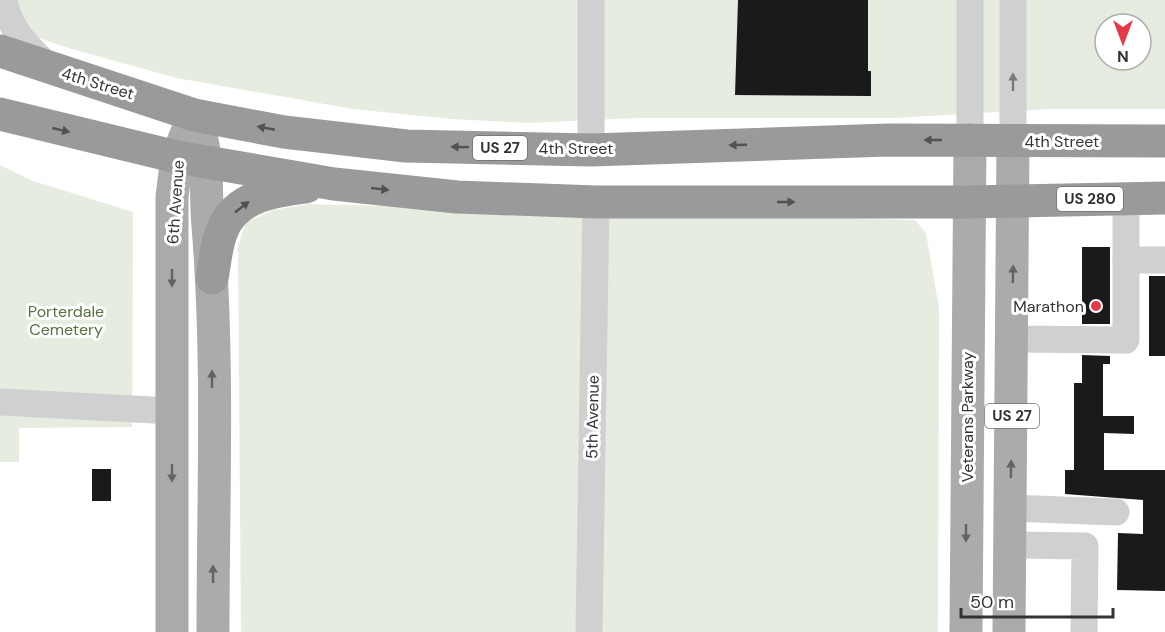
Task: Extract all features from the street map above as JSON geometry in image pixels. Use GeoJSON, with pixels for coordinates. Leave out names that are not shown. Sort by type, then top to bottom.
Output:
{"type":"FeatureCollection","features":[{"type":"Feature","properties":{"kind":"highway","name":"4th Street"},"geometry":{"type":"LineString","coordinates":[[0,51],[194,115],[284,132],[406,146],[591,150],[970,140],[1165,141]]}},
{"type":"Feature","properties":{"kind":"highway"},"geometry":{"type":"LineString","coordinates":[[0,114],[192,159],[334,184],[457,197],[596,202],[968,202]]}},
{"type":"Feature","properties":{"kind":"highway"},"geometry":{"type":"LineString","coordinates":[[212,278],[222,230],[239,207],[267,192],[334,184]]}},
{"type":"Feature","properties":{"kind":"highway","name":"US 280"},"geometry":{"type":"LineString","coordinates":[[968,202],[1165,198]]}},
{"type":"Feature","properties":{"kind":"main road","name":"6th Avenue"},"geometry":{"type":"LineString","coordinates":[[194,115],[192,159],[205,193],[212,278],[213,632]]}},
{"type":"Feature","properties":{"kind":"main road","name":"Veterans Parkway"},"geometry":{"type":"LineString","coordinates":[[966,632],[970,140]]}},
{"type":"Feature","properties":{"kind":"main road","name":"US 27"},"geometry":{"type":"LineString","coordinates":[[1009,632],[1013,141]]}},
{"type":"Feature","properties":{"kind":"main road","name":"6th Avenue"},"geometry":{"type":"LineString","coordinates":[[172,632],[172,197],[192,159]]}},
{"type":"Feature","properties":{"kind":"street"},"geometry":{"type":"LineString","coordinates":[[4,0],[7,15],[18,36],[49,67]]}},
{"type":"Feature","properties":{"kind":"street"},"geometry":{"type":"LineString","coordinates":[[591,0],[591,150]]}},
{"type":"Feature","properties":{"kind":"street"},"geometry":{"type":"LineString","coordinates":[[970,0],[970,140]]}},
{"type":"Feature","properties":{"kind":"street"},"geometry":{"type":"LineString","coordinates":[[1013,0],[1013,141]]}},
{"type":"Feature","properties":{"kind":"street"},"geometry":{"type":"LineString","coordinates":[[1013,339],[1126,340],[1126,198]]}},
{"type":"Feature","properties":{"kind":"street","name":"5th Avenue"},"geometry":{"type":"LineString","coordinates":[[589,632],[596,202]]}},
{"type":"Feature","properties":{"kind":"street"},"geometry":{"type":"LineString","coordinates":[[1126,260],[1165,260]]}},
{"type":"Feature","properties":{"kind":"street"},"geometry":{"type":"LineString","coordinates":[[0,402],[172,411]]}},
{"type":"Feature","properties":{"kind":"street"},"geometry":{"type":"LineString","coordinates":[[1011,508],[1116,512]]}},
{"type":"Feature","properties":{"kind":"street"},"geometry":{"type":"LineString","coordinates":[[1010,545],[1086,546],[1084,632]]}},
{"type":"Feature","properties":{"kind":"green space"},"geometry":{"type":"Polygon","coordinates":[[[0,0],[1165,0],[1165,109],[1048,109],[895,118],[638,118],[528,123],[451,119],[353,109],[177,78],[68,48],[0,24],[0,0]]]}},
{"type":"Feature","properties":{"kind":"green space","name":"Porterdale Cemetery"},"geometry":{"type":"Polygon","coordinates":[[[0,165],[33,181],[133,212],[132,427],[19,428],[19,462],[0,462],[0,165]]]}},
{"type":"Feature","properties":{"kind":"green space"},"geometry":{"type":"Polygon","coordinates":[[[309,204],[915,220],[926,233],[939,308],[938,632],[241,632],[238,246],[246,222],[273,210],[309,204]]]}},
{"type":"Feature","properties":{"kind":"building"},"geometry":{"type":"Polygon","coordinates":[[[738,0],[868,0],[868,71],[871,71],[871,96],[735,95],[738,0]]]}},
{"type":"Feature","properties":{"kind":"building","name":"Marathon"},"geometry":{"type":"Polygon","coordinates":[[[1082,247],[1110,247],[1110,324],[1082,324],[1082,247]]]}},
{"type":"Feature","properties":{"kind":"building"},"geometry":{"type":"Polygon","coordinates":[[[1149,276],[1165,276],[1165,356],[1149,356],[1149,276]]]}},
{"type":"Feature","properties":{"kind":"building"},"geometry":{"type":"Polygon","coordinates":[[[1082,355],[1110,356],[1110,364],[1103,364],[1103,416],[1134,416],[1134,434],[1104,433],[1104,470],[1165,470],[1165,591],[1117,590],[1118,533],[1143,534],[1143,500],[1065,494],[1065,470],[1074,470],[1074,383],[1082,383],[1082,355]]]}},
{"type":"Feature","properties":{"kind":"building"},"geometry":{"type":"Polygon","coordinates":[[[92,469],[111,469],[111,501],[92,501],[92,469]]]}},
{"type":"Feature","properties":{"kind":"place","name":"Marathon"},"geometry":{"type":"Point","coordinates":[1096,306]}}]}
